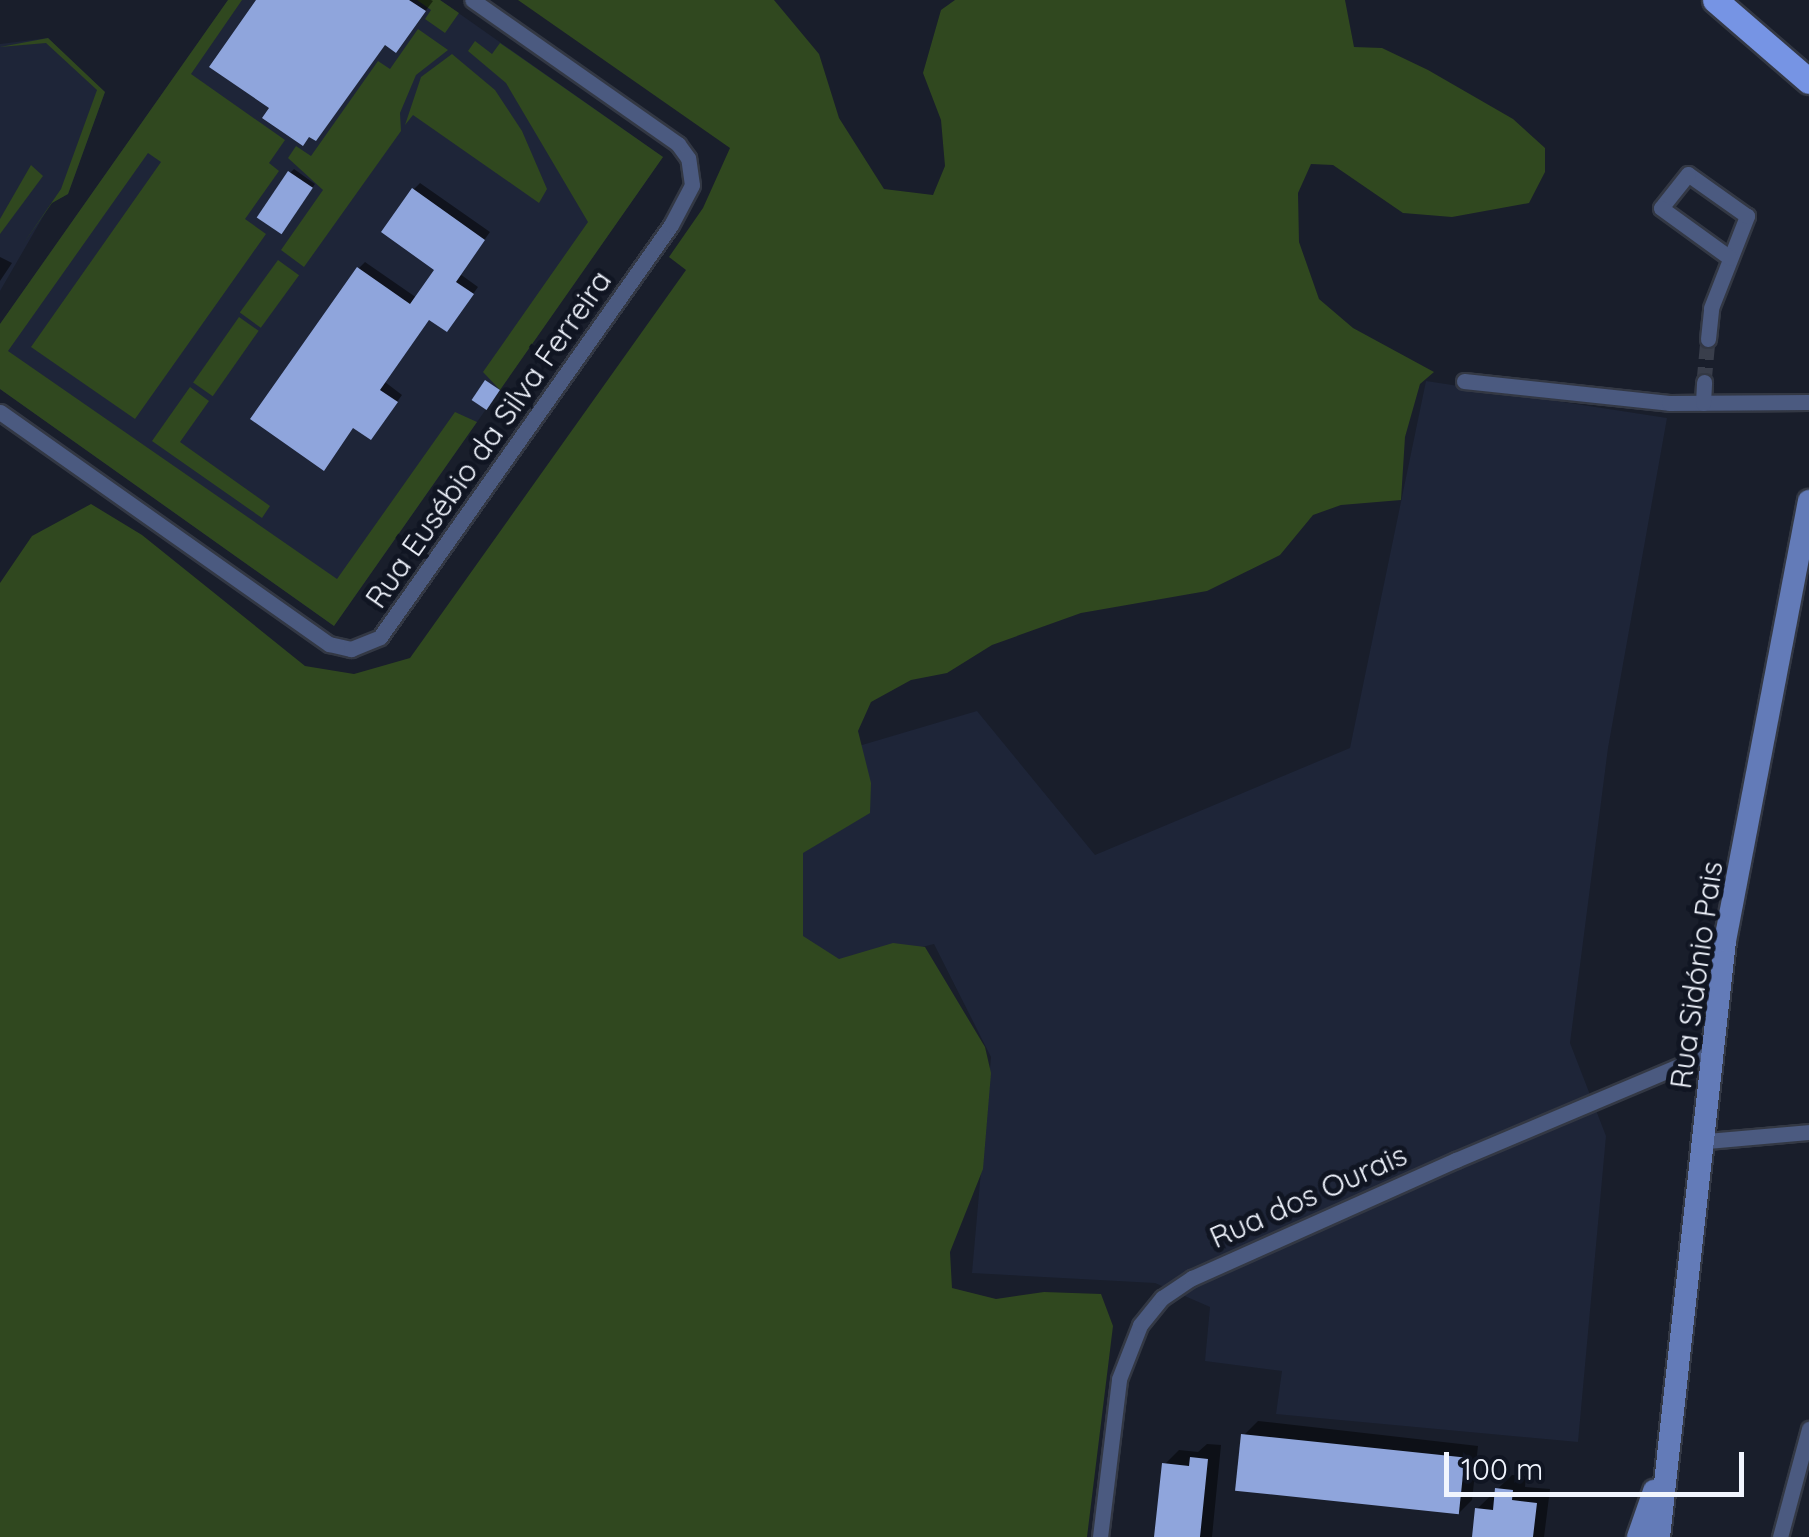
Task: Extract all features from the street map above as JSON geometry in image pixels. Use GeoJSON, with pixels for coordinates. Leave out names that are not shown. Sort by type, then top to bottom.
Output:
{"type":"FeatureCollection","features":[{"type":"Feature","properties":{"kind":"main road"},"geometry":{"type":"LineString","coordinates":[[1715,0],[1809,81]]}},
{"type":"Feature","properties":{"kind":"main road","name":"Rua Sidónio Pais"},"geometry":{"type":"LineString","coordinates":[[1665,1460],[1706,1141],[1725,941],[1809,502]]}},
{"type":"Feature","properties":{"kind":"main road"},"geometry":{"type":"LineString","coordinates":[[1638,1537],[1665,1460]]}},
{"type":"Feature","properties":{"kind":"main road"},"geometry":{"type":"LineString","coordinates":[[1659,1537],[1665,1460]]}},
{"type":"Feature","properties":{"kind":"street","name":"Rua Eusébio da Silva Ferreira"},"geometry":{"type":"LineString","coordinates":[[0,412],[329,644],[351,649],[380,637],[672,225],[692,186],[688,158],[678,144],[472,0]]}},
{"type":"Feature","properties":{"kind":"street"},"geometry":{"type":"LineString","coordinates":[[1708,338],[1710,308],[1747,216],[1688,174],[1662,208],[1730,258]]}},
{"type":"Feature","properties":{"kind":"street"},"geometry":{"type":"LineString","coordinates":[[1464,381],[1703,403],[1809,402]]}},
{"type":"Feature","properties":{"kind":"street"},"geometry":{"type":"LineString","coordinates":[[1703,403],[1704,382]]}},
{"type":"Feature","properties":{"kind":"street","name":"Rua dos Ourais"},"geometry":{"type":"LineString","coordinates":[[1100,1537],[1119,1379],[1140,1325],[1162,1298],[1192,1278],[1712,1052]]}},
{"type":"Feature","properties":{"kind":"street"},"geometry":{"type":"LineString","coordinates":[[1706,1141],[1809,1132]]}},
{"type":"Feature","properties":{"kind":"street"},"geometry":{"type":"LineString","coordinates":[[1780,1537],[1809,1430]]}},
{"type":"Feature","properties":{"kind":"shaded area"},"geometry":{"type":"Polygon","coordinates":[[[228,0],[440,0],[663,157],[334,626],[0,389],[0,324],[228,0]]]}},
{"type":"Feature","properties":{"kind":"shaded area"},"geometry":{"type":"Polygon","coordinates":[[[48,38],[105,92],[68,194],[51,203],[0,291],[0,44],[48,38]]]}},
{"type":"Feature","properties":{"kind":"shaded area"},"geometry":{"type":"Polygon","coordinates":[[[1426,381],[1667,418],[1608,748],[1570,1043],[1606,1136],[1578,1442],[1276,1414],[1282,1371],[1205,1361],[1210,1307],[1155,1283],[972,1273],[991,1057],[934,944],[796,979],[737,782],[977,711],[1095,855],[1350,748],[1426,381]]]}},
{"type":"Feature","properties":{"kind":"green space"},"geometry":{"type":"Polygon","coordinates":[[[228,0],[242,0],[191,74],[285,140],[269,163],[279,171],[245,219],[266,234],[135,419],[31,347],[161,162],[148,153],[8,351],[337,579],[455,412],[477,422],[334,626],[0,389],[0,324],[228,0]]]}},
{"type":"Feature","properties":{"kind":"green space"},"geometry":{"type":"Polygon","coordinates":[[[417,0],[440,0],[459,13],[445,33],[425,19],[431,10],[417,0]]]}},
{"type":"Feature","properties":{"kind":"green space"},"geometry":{"type":"Polygon","coordinates":[[[518,0],[774,0],[819,54],[839,118],[884,189],[933,195],[945,166],[941,120],[923,73],[941,10],[955,0],[1345,0],[1354,47],[1382,48],[1428,70],[1513,119],[1545,148],[1545,172],[1529,203],[1452,217],[1403,213],[1333,165],[1311,164],[1298,193],[1299,242],[1319,299],[1353,328],[1434,372],[1420,384],[1405,437],[1401,500],[1341,505],[1313,515],[1280,555],[1207,591],[1081,613],[992,645],[947,673],[911,680],[871,702],[858,731],[871,783],[870,813],[803,853],[803,936],[839,959],[893,943],[925,947],[985,1047],[991,1073],[983,1169],[950,1252],[952,1288],[996,1299],[1044,1292],[1101,1294],[1113,1326],[1087,1537],[0,1537],[0,583],[32,536],[91,504],[142,535],[305,666],[354,674],[410,658],[686,270],[669,257],[703,208],[730,148],[518,0]]]}},
{"type":"Feature","properties":{"kind":"green space"},"geometry":{"type":"Polygon","coordinates":[[[418,29],[448,50],[416,75],[400,113],[401,131],[304,267],[281,250],[323,190],[288,158],[296,146],[311,156],[378,61],[390,69],[418,29]]]}},
{"type":"Feature","properties":{"kind":"green space"},"geometry":{"type":"Polygon","coordinates":[[[48,38],[105,92],[68,194],[52,203],[21,247],[61,189],[97,90],[46,43],[0,47],[48,38]]]}},
{"type":"Feature","properties":{"kind":"green space"},"geometry":{"type":"Polygon","coordinates":[[[475,41],[492,54],[500,43],[663,157],[500,390],[483,372],[588,222],[506,83],[468,51],[475,41]]]}},
{"type":"Feature","properties":{"kind":"green space"},"geometry":{"type":"Polygon","coordinates":[[[452,54],[495,90],[522,131],[547,189],[539,203],[413,115],[405,125],[421,77],[452,54]]]}},
{"type":"Feature","properties":{"kind":"green space"},"geometry":{"type":"Polygon","coordinates":[[[31,165],[43,176],[0,234],[0,219],[31,165]]]}},
{"type":"Feature","properties":{"kind":"green space"},"geometry":{"type":"Polygon","coordinates":[[[278,260],[299,275],[261,328],[240,313],[278,260]]]}},
{"type":"Feature","properties":{"kind":"green space"},"geometry":{"type":"Polygon","coordinates":[[[239,317],[259,331],[213,396],[193,383],[239,317]]]}},
{"type":"Feature","properties":{"kind":"green space"},"geometry":{"type":"Polygon","coordinates":[[[190,387],[209,401],[180,442],[270,506],[262,518],[152,441],[190,387]]]}},
{"type":"Feature","properties":{"kind":"building"},"geometry":{"type":"Polygon","coordinates":[[[256,0],[409,0],[426,11],[396,53],[385,45],[316,141],[309,137],[303,146],[262,118],[269,108],[209,67],[256,0]]]}},
{"type":"Feature","properties":{"kind":"building"},"geometry":{"type":"Polygon","coordinates":[[[288,171],[313,188],[282,234],[257,217],[288,171]]]}},
{"type":"Feature","properties":{"kind":"building"},"geometry":{"type":"Polygon","coordinates":[[[412,188],[485,240],[456,282],[474,294],[447,332],[429,320],[380,390],[398,402],[371,440],[353,428],[324,471],[250,419],[357,267],[410,304],[434,270],[381,232],[412,188]]]}},
{"type":"Feature","properties":{"kind":"building"},"geometry":{"type":"Polygon","coordinates":[[[485,380],[500,390],[487,410],[472,400],[485,380]]]}},
{"type":"Feature","properties":{"kind":"building"},"geometry":{"type":"Polygon","coordinates":[[[1241,1434],[1465,1458],[1459,1514],[1235,1491],[1241,1434]]]}},
{"type":"Feature","properties":{"kind":"building"},"geometry":{"type":"Polygon","coordinates":[[[1190,1457],[1208,1459],[1200,1537],[1154,1537],[1162,1463],[1189,1466],[1190,1457]]]}},
{"type":"Feature","properties":{"kind":"building"},"geometry":{"type":"Polygon","coordinates":[[[1495,1488],[1513,1490],[1512,1500],[1537,1503],[1533,1537],[1472,1537],[1475,1508],[1493,1510],[1495,1488]]]}},
{"type":"Feature","properties":{"kind":"tunnel"},"geometry":{"type":"LineString","coordinates":[[1704,382],[1708,339]]}}]}
